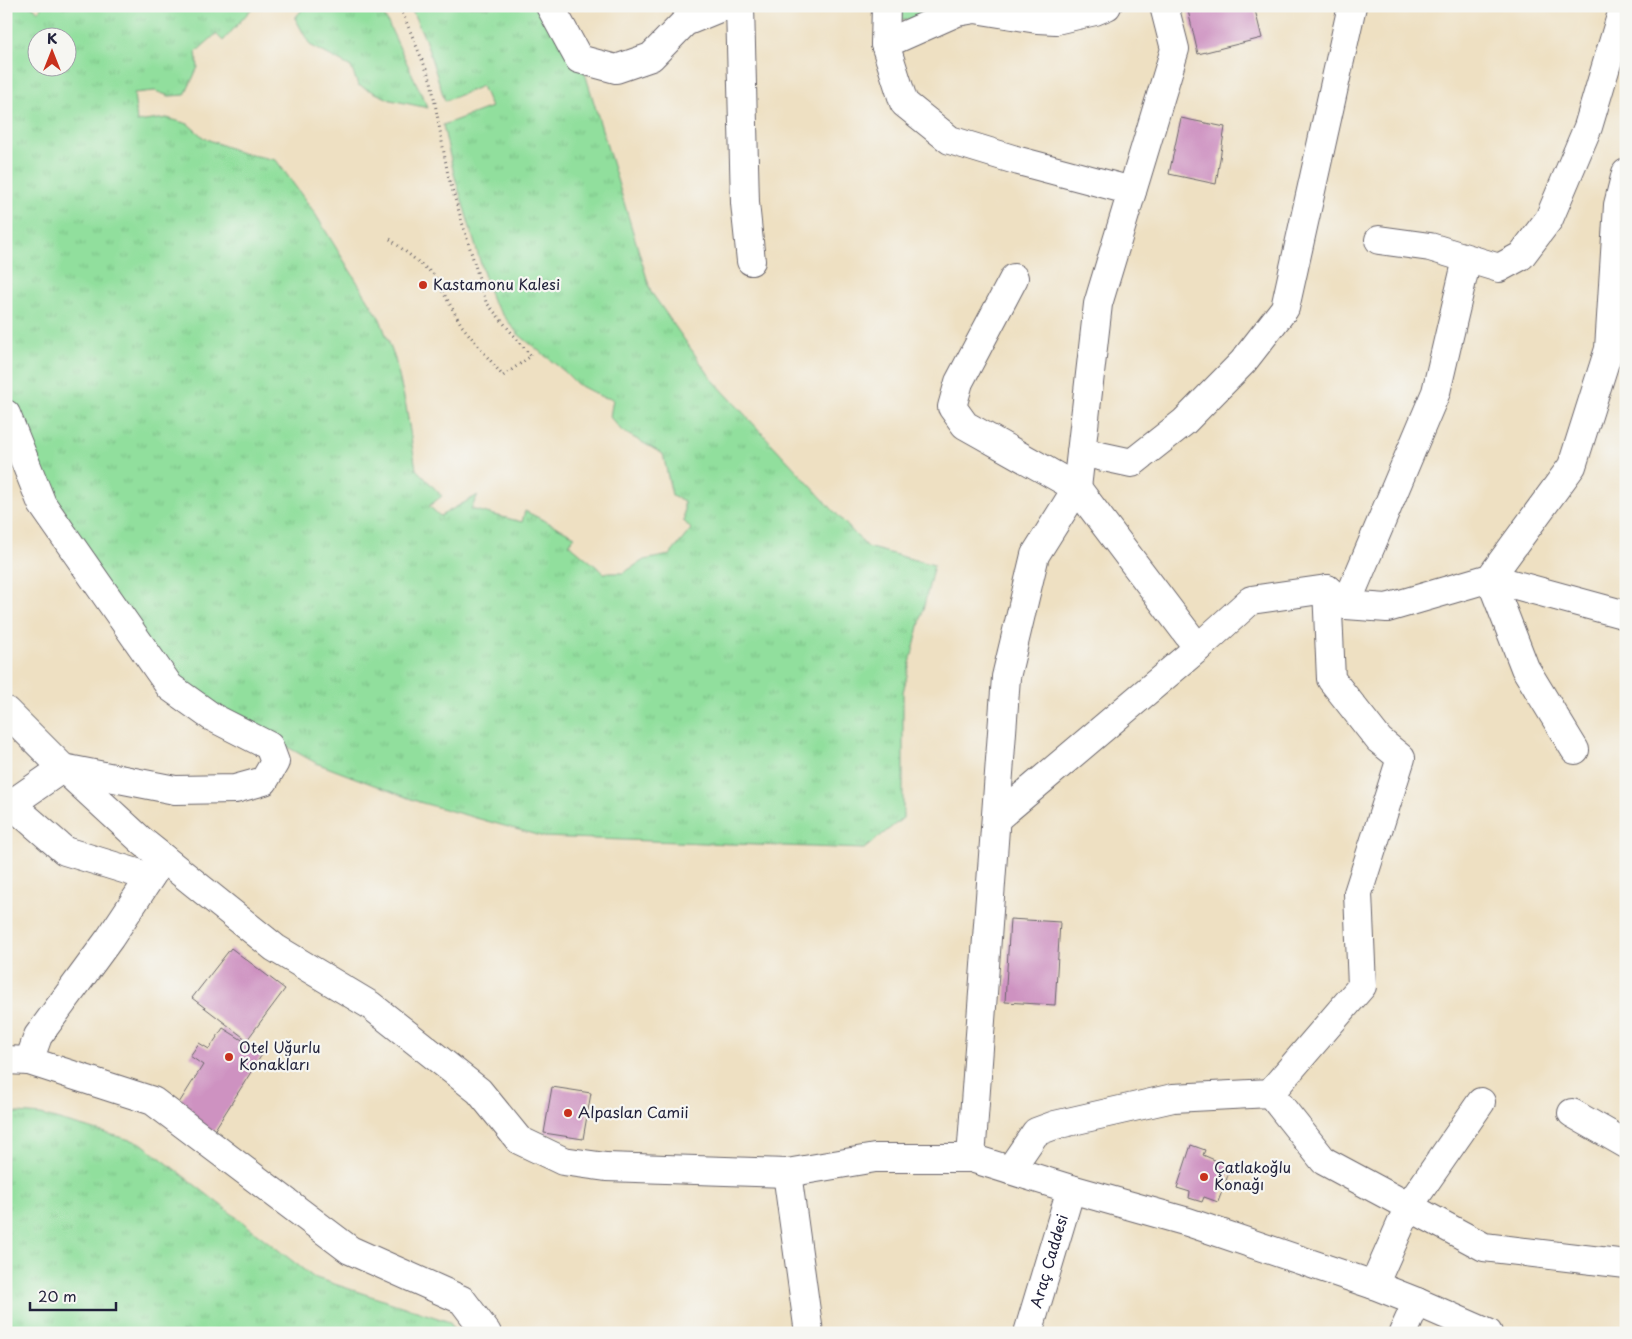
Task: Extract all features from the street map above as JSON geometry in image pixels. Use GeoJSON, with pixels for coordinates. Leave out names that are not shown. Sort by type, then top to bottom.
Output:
{"type":"FeatureCollection","features":[{"type":"Feature","properties":{"kind":"street"},"geometry":{"type":"LineString","coordinates":[[550,6],[579,60],[616,69],[651,57],[685,22],[724,6]]}},
{"type":"Feature","properties":{"kind":"street"},"geometry":{"type":"LineString","coordinates":[[740,6],[745,203],[751,261]]}},
{"type":"Feature","properties":{"kind":"street"},"geometry":{"type":"LineString","coordinates":[[886,6],[885,44],[904,103],[950,140],[1132,191]]}},
{"type":"Feature","properties":{"kind":"street"},"geometry":{"type":"LineString","coordinates":[[885,44],[957,12],[975,9],[1037,19],[1056,20],[1095,11],[1107,6]]}},
{"type":"Feature","properties":{"kind":"street"},"geometry":{"type":"LineString","coordinates":[[971,1158],[1006,677],[1034,555],[1077,488],[1098,304],[1175,49],[1164,6]]}},
{"type":"Feature","properties":{"kind":"street"},"geometry":{"type":"LineString","coordinates":[[1081,452],[1132,463],[1184,422],[1243,362],[1285,308],[1352,6]]}},
{"type":"Feature","properties":{"kind":"street"},"geometry":{"type":"LineString","coordinates":[[1379,240],[1430,247],[1499,268],[1521,256],[1549,219],[1588,127],[1624,6]]}},
{"type":"Feature","properties":{"kind":"street"},"geometry":{"type":"LineString","coordinates":[[1490,578],[1572,466],[1609,349],[1618,205],[1626,173]]}},
{"type":"Feature","properties":{"kind":"street"},"geometry":{"type":"LineString","coordinates":[[1010,1170],[1036,1132],[1055,1125],[1173,1098],[1270,1093],[1362,986],[1358,893],[1401,758],[1379,740],[1331,679],[1337,597],[1436,392],[1467,259]]}},
{"type":"Feature","properties":{"kind":"street"},"geometry":{"type":"LineString","coordinates":[[1014,278],[960,382],[952,407],[965,425],[1077,488],[1198,648]]}},
{"type":"Feature","properties":{"kind":"street"},"geometry":{"type":"LineString","coordinates":[[6,414],[42,504],[170,687],[212,717],[269,746],[274,762],[264,781],[234,789],[175,790],[63,768],[9,804],[65,850],[156,868],[275,948],[370,1005],[479,1091],[519,1140],[564,1161],[606,1167],[787,1173],[875,1158],[971,1158],[1188,1222],[1374,1285],[1488,1333]]}},
{"type":"Feature","properties":{"kind":"street"},"geometry":{"type":"LineString","coordinates":[[1490,578],[1525,668],[1575,750]]}},
{"type":"Feature","properties":{"kind":"street"},"geometry":{"type":"LineString","coordinates":[[997,818],[1198,648],[1251,600],[1337,597],[1387,608],[1490,578],[1626,615]]}},
{"type":"Feature","properties":{"kind":"street"},"geometry":{"type":"LineString","coordinates":[[6,711],[63,768],[143,842],[156,868]]}},
{"type":"Feature","properties":{"kind":"street"},"geometry":{"type":"LineString","coordinates":[[156,868],[110,938],[38,1036],[18,1060],[153,1101],[350,1250],[462,1300],[487,1333]]}},
{"type":"Feature","properties":{"kind":"street"},"geometry":{"type":"LineString","coordinates":[[1270,1093],[1324,1161],[1484,1247],[1626,1264]]}},
{"type":"Feature","properties":{"kind":"street"},"geometry":{"type":"LineString","coordinates":[[1374,1285],[1408,1206],[1481,1102]]}},
{"type":"Feature","properties":{"kind":"street"},"geometry":{"type":"LineString","coordinates":[[1572,1113],[1626,1144]]}},
{"type":"Feature","properties":{"kind":"street"},"geometry":{"type":"LineString","coordinates":[[787,1173],[809,1333]]}},
{"type":"Feature","properties":{"kind":"street","name":"Araç Caddesi"},"geometry":{"type":"LineString","coordinates":[[1028,1333],[1071,1189]]}},
{"type":"Feature","properties":{"kind":"street"},"geometry":{"type":"LineString","coordinates":[[1403,1333],[1417,1302]]}},
{"type":"Feature","properties":{"kind":"path"},"geometry":{"type":"LineString","coordinates":[[390,239],[433,274],[462,326],[503,376],[531,356],[486,302],[448,175],[431,81],[403,14],[397,6]]}},
{"type":"Feature","properties":{"kind":"green space"},"geometry":{"type":"Polygon","coordinates":[[[6,6],[33,6],[38,12],[42,6],[254,6],[223,41],[216,34],[196,52],[198,67],[185,95],[169,96],[155,91],[134,93],[137,122],[167,118],[188,124],[204,138],[242,153],[276,160],[314,212],[380,319],[395,359],[406,406],[416,469],[442,496],[429,506],[440,516],[478,495],[471,509],[522,522],[525,511],[575,536],[569,544],[604,573],[623,573],[644,560],[670,555],[691,529],[684,521],[684,501],[672,495],[663,454],[622,431],[610,417],[613,399],[602,397],[577,384],[564,371],[518,334],[492,301],[454,174],[443,125],[491,107],[482,86],[445,101],[425,39],[410,6],[533,6],[543,13],[585,73],[651,292],[712,379],[867,547],[934,565],[903,692],[903,818],[864,849],[544,837],[419,802],[316,763],[197,696],[109,605],[66,539],[35,450],[6,394],[6,6]]]}},
{"type":"Feature","properties":{"kind":"green space"},"geometry":{"type":"Polygon","coordinates":[[[305,6],[380,6],[428,108],[391,100],[358,85],[351,67],[310,45],[295,18],[305,6]]]}},
{"type":"Feature","properties":{"kind":"green space"},"geometry":{"type":"Polygon","coordinates":[[[894,6],[954,6],[913,20],[894,19],[894,6]]]}},
{"type":"Feature","properties":{"kind":"green space"},"geometry":{"type":"Polygon","coordinates":[[[6,1112],[41,1115],[141,1143],[313,1277],[450,1322],[455,1333],[6,1333],[6,1112]]]}},
{"type":"Feature","properties":{"kind":"building"},"geometry":{"type":"Polygon","coordinates":[[[1187,6],[1254,6],[1262,38],[1198,54],[1187,6]]]}},
{"type":"Feature","properties":{"kind":"building"},"geometry":{"type":"Polygon","coordinates":[[[1181,118],[1225,127],[1216,184],[1169,174],[1181,118]]]}},
{"type":"Feature","properties":{"kind":"building"},"geometry":{"type":"Polygon","coordinates":[[[1010,919],[1060,922],[1055,1005],[1005,1002],[1010,919]]]}},
{"type":"Feature","properties":{"kind":"building"},"geometry":{"type":"Polygon","coordinates":[[[231,948],[285,989],[247,1040],[192,998],[231,948]]]}},
{"type":"Feature","properties":{"kind":"building"},"geometry":{"type":"Polygon","coordinates":[[[223,1028],[263,1053],[212,1134],[174,1111],[203,1065],[190,1056],[199,1043],[209,1049],[223,1028]]]}},
{"type":"Feature","properties":{"kind":"building","name":"Alpaslan Camii"},"geometry":{"type":"Polygon","coordinates":[[[552,1087],[591,1093],[583,1139],[544,1133],[552,1087]]]}},
{"type":"Feature","properties":{"kind":"building","name":"Çatlakoğlu Konağı"},"geometry":{"type":"Polygon","coordinates":[[[1191,1145],[1205,1150],[1203,1155],[1231,1167],[1218,1202],[1204,1197],[1202,1202],[1189,1198],[1190,1192],[1177,1188],[1191,1145]]]}},
{"type":"Feature","properties":{"kind":"place","name":"Kastamonu Kalesi"},"geometry":{"type":"Point","coordinates":[423,285]}},
{"type":"Feature","properties":{"kind":"place","name":"Otel Uğurlu Konakları"},"geometry":{"type":"Point","coordinates":[229,1057]}},
{"type":"Feature","properties":{"kind":"place","name":"Alpaslan Camii"},"geometry":{"type":"Point","coordinates":[568,1113]}},
{"type":"Feature","properties":{"kind":"place","name":"Çatlakoğlu Konağı"},"geometry":{"type":"Point","coordinates":[1204,1177]}}]}
